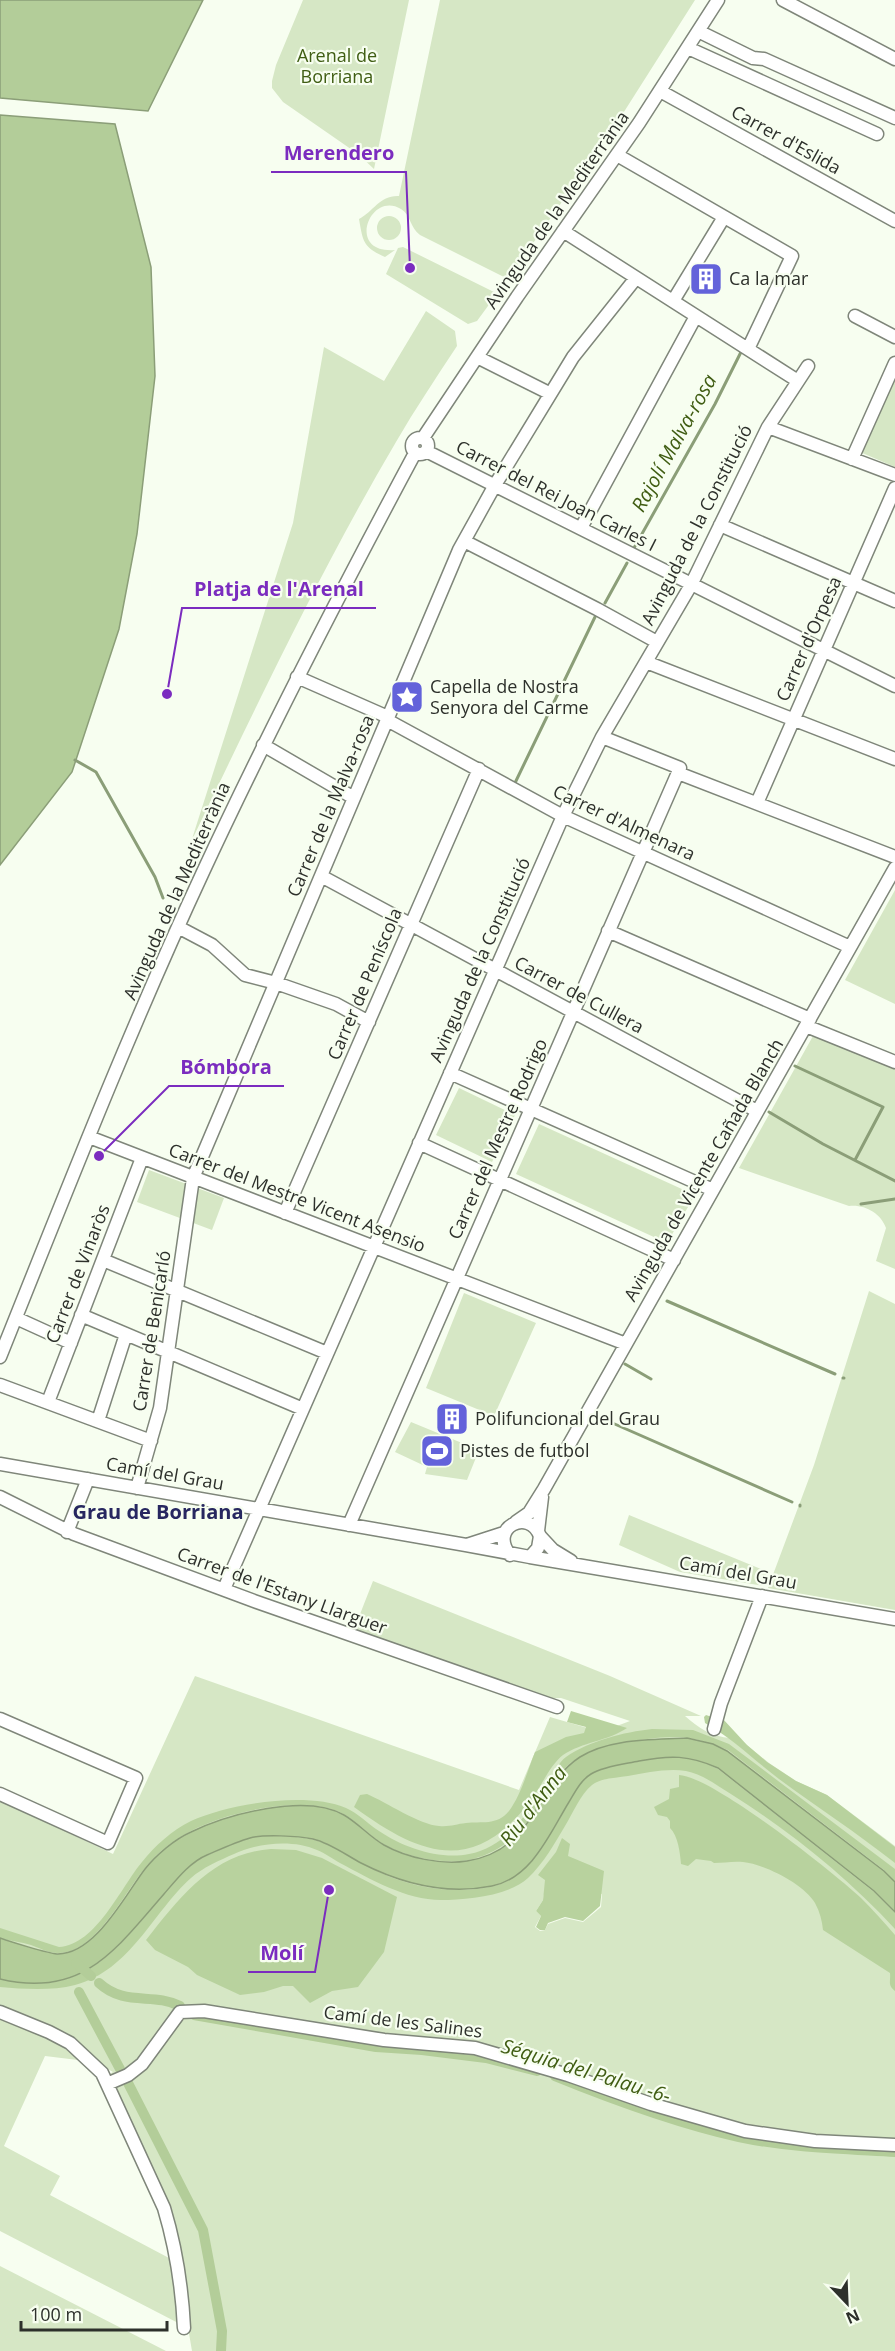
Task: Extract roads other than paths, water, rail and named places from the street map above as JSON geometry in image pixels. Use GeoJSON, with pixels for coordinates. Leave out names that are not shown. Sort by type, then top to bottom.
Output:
{"type":"FeatureCollection","features":[{"type":"Feature","properties":{"kind":"street","name":"Avinguda de la Mediterrània"},"geometry":{"type":"LineString","coordinates":[[0,1357],[89,1137],[178,927],[297,677],[422,447],[477,357],[617,155],[718,0]]}},
{"type":"Feature","properties":{"kind":"street"},"geometry":{"type":"LineString","coordinates":[[783,0],[895,59]]}},
{"type":"Feature","properties":{"kind":"street"},"geometry":{"type":"LineString","coordinates":[[698,32],[753,58],[764,59],[895,118]]}},
{"type":"Feature","properties":{"kind":"street"},"geometry":{"type":"LineString","coordinates":[[688,48],[876,135]]}},
{"type":"Feature","properties":{"kind":"street","name":"Carrer d'Eslida"},"geometry":{"type":"LineString","coordinates":[[660,91],[895,220]]}},
{"type":"Feature","properties":{"kind":"street"},"geometry":{"type":"LineString","coordinates":[[617,155],[792,256],[748,349]]}},
{"type":"Feature","properties":{"kind":"street"},"geometry":{"type":"LineString","coordinates":[[673,301],[724,217]]}},
{"type":"Feature","properties":{"kind":"street"},"geometry":{"type":"LineString","coordinates":[[563,231],[798,381]]}},
{"type":"Feature","properties":{"kind":"street","name":"Carrer de la Malva-rosa"},"geometry":{"type":"LineString","coordinates":[[194,1178],[464,541],[549,393],[573,357],[636,278]]}},
{"type":"Feature","properties":{"kind":"street"},"geometry":{"type":"LineString","coordinates":[[581,528],[696,316]]}},
{"type":"Feature","properties":{"kind":"street"},"geometry":{"type":"LineString","coordinates":[[855,316],[895,337]]}},
{"type":"Feature","properties":{"kind":"street"},"geometry":{"type":"LineString","coordinates":[[477,357],[549,393]]}},
{"type":"Feature","properties":{"kind":"street"},"geometry":{"type":"LineString","coordinates":[[852,459],[895,363]]}},
{"type":"Feature","properties":{"kind":"street","name":"Avinguda de la Constitució"},"geometry":{"type":"LineString","coordinates":[[224,1589],[563,816],[602,737],[691,585],[768,427],[808,366]]}},
{"type":"Feature","properties":{"kind":"street"},"geometry":{"type":"LineString","coordinates":[[768,427],[895,475]]}},
{"type":"Feature","properties":{"kind":"street","name":"Carrer del Rei Joan Carles I"},"geometry":{"type":"LineString","coordinates":[[422,447],[691,585],[895,686]]}},
{"type":"Feature","properties":{"kind":"street","name":"Carrer d'Orpesa"},"geometry":{"type":"LineString","coordinates":[[757,804],[895,488]]}},
{"type":"Feature","properties":{"kind":"street"},"geometry":{"type":"LineString","coordinates":[[720,525],[895,601]]}},
{"type":"Feature","properties":{"kind":"street"},"geometry":{"type":"LineString","coordinates":[[464,541],[657,642]]}},
{"type":"Feature","properties":{"kind":"street"},"geometry":{"type":"LineString","coordinates":[[646,662],[895,759]]}},
{"type":"Feature","properties":{"kind":"street","name":"Carrer d'Almenara"},"geometry":{"type":"LineString","coordinates":[[297,677],[388,718],[563,816],[850,947]]}},
{"type":"Feature","properties":{"kind":"street"},"geometry":{"type":"LineString","coordinates":[[602,737],[757,804],[895,857]]}},
{"type":"Feature","properties":{"kind":"street"},"geometry":{"type":"LineString","coordinates":[[263,745],[354,798]]}},
{"type":"Feature","properties":{"kind":"street","name":"Carrer de Peníscola"},"geometry":{"type":"LineString","coordinates":[[285,1213],[479,769]]}},
{"type":"Feature","properties":{"kind":"street","name":"Carrer del Mestre Rodrigo"},"geometry":{"type":"LineString","coordinates":[[349,1525],[679,770]]}},
{"type":"Feature","properties":{"kind":"street","name":"Avinguda de Vicente Cañada Blanch"},"geometry":{"type":"LineString","coordinates":[[516,1522],[529,1513],[544,1489],[895,868]]}},
{"type":"Feature","properties":{"kind":"street","name":"Carrer de Cullera"},"geometry":{"type":"LineString","coordinates":[[321,876],[757,1111]]}},
{"type":"Feature","properties":{"kind":"street"},"geometry":{"type":"LineString","coordinates":[[178,927],[212,945],[245,975],[276,982],[336,1004],[369,1022]]}},
{"type":"Feature","properties":{"kind":"street"},"geometry":{"type":"LineString","coordinates":[[608,932],[895,1062]]}},
{"type":"Feature","properties":{"kind":"street"},"geometry":{"type":"LineString","coordinates":[[450,1074],[713,1190]]}},
{"type":"Feature","properties":{"kind":"street","name":"Carrer del Mestre Vicent Asensio"},"geometry":{"type":"LineString","coordinates":[[89,1137],[626,1344]]}},
{"type":"Feature","properties":{"kind":"street"},"geometry":{"type":"LineString","coordinates":[[419,1143],[674,1260]]}},
{"type":"Feature","properties":{"kind":"street","name":"Carrer de Vinaròs"},"geometry":{"type":"LineString","coordinates":[[48,1402],[142,1158]]}},
{"type":"Feature","properties":{"kind":"street","name":"Carrer de Benicarló"},"geometry":{"type":"LineString","coordinates":[[137,1488],[160,1408],[194,1178]]}},
{"type":"Feature","properties":{"kind":"street"},"geometry":{"type":"LineString","coordinates":[[103,1260],[327,1353]]}},
{"type":"Feature","properties":{"kind":"street"},"geometry":{"type":"LineString","coordinates":[[81,1315],[303,1409]]}},
{"type":"Feature","properties":{"kind":"street"},"geometry":{"type":"LineString","coordinates":[[16,1318],[71,1342]]}},
{"type":"Feature","properties":{"kind":"street"},"geometry":{"type":"LineString","coordinates":[[98,1421],[126,1334]]}},
{"type":"Feature","properties":{"kind":"street"},"geometry":{"type":"LineString","coordinates":[[0,1384],[151,1441]]}},
{"type":"Feature","properties":{"kind":"street","name":"Camí del Grau"},"geometry":{"type":"LineString","coordinates":[[0,1464],[466,1545],[510,1555]]}},
{"type":"Feature","properties":{"kind":"street"},"geometry":{"type":"LineString","coordinates":[[67,1532],[87,1479]]}},
{"type":"Feature","properties":{"kind":"street","name":"Avinguda de Vicente Cañada Blanch"},"geometry":{"type":"LineString","coordinates":[[539,1534],[544,1489]]}},
{"type":"Feature","properties":{"kind":"street","name":"Carrer de l'Estany Llarguer"},"geometry":{"type":"LineString","coordinates":[[0,1497],[67,1532],[287,1613],[557,1707]]}},
{"type":"Feature","properties":{"kind":"street"},"geometry":{"type":"LineString","coordinates":[[516,1522],[532,1525],[539,1534],[538,1548],[530,1557],[510,1555],[502,1541],[509,1526],[516,1522]]}},
{"type":"Feature","properties":{"kind":"street","name":"Camí del Grau"},"geometry":{"type":"LineString","coordinates":[[466,1545],[504,1533]]}},
{"type":"Feature","properties":{"kind":"street","name":"Camí del Grau"},"geometry":{"type":"LineString","coordinates":[[539,1534],[553,1550],[575,1563]]}},
{"type":"Feature","properties":{"kind":"street","name":"Camí del Grau"},"geometry":{"type":"LineString","coordinates":[[530,1557],[895,1619]]}},
{"type":"Feature","properties":{"kind":"street"},"geometry":{"type":"LineString","coordinates":[[714,1729],[721,1703],[762,1596]]}},
{"type":"Feature","properties":{"kind":"street"},"geometry":{"type":"LineString","coordinates":[[0,1719],[136,1778],[108,1843],[0,1794]]}},
{"type":"Feature","properties":{"kind":"street"},"geometry":{"type":"LineString","coordinates":[[0,2012],[70,2043],[102,2073],[164,2208],[182,2287],[184,2328]]}},
{"type":"Feature","properties":{"kind":"street","name":"Camí de les Salines"},"geometry":{"type":"LineString","coordinates":[[107,2084],[128,2075],[142,2064],[180,2012],[204,2012],[384,2040],[475,2048],[568,2075],[651,2104],[745,2131],[815,2141],[895,2145]]}},
{"type":"Feature","properties":{"kind":"waterway","name":"Rajolí Malva-rosa"},"geometry":{"type":"LineString","coordinates":[[634,548],[715,404],[741,352]]}},
{"type":"Feature","properties":{"kind":"waterway","name":"Rajolí Malva-rosa"},"geometry":{"type":"LineString","coordinates":[[605,603],[627,563]]}},
{"type":"Feature","properties":{"kind":"waterway","name":"Rajolí Malva-rosa"},"geometry":{"type":"LineString","coordinates":[[514,785],[595,617]]}},
{"type":"Feature","properties":{"kind":"waterway"},"geometry":{"type":"LineString","coordinates":[[75,760],[96,772],[155,877],[163,898]]}},
{"type":"Feature","properties":{"kind":"waterway"},"geometry":{"type":"LineString","coordinates":[[795,1066],[883,1107],[855,1160]]}},
{"type":"Feature","properties":{"kind":"waterway"},"geometry":{"type":"LineString","coordinates":[[769,1112],[823,1144],[895,1181]]}},
{"type":"Feature","properties":{"kind":"waterway"},"geometry":{"type":"LineString","coordinates":[[861,1204],[895,1199]]}},
{"type":"Feature","properties":{"kind":"waterway"},"geometry":{"type":"LineString","coordinates":[[667,1301],[835,1374]]}},
{"type":"Feature","properties":{"kind":"waterway"},"geometry":{"type":"LineString","coordinates":[[625,1364],[651,1379]]}},
{"type":"Feature","properties":{"kind":"waterway"},"geometry":{"type":"LineString","coordinates":[[601,1418],[792,1502]]}},
{"type":"Feature","properties":{"kind":"waterway","name":"Séquia del Palau -6-"},"geometry":{"type":"LineString","coordinates":[[76,1963],[91,1976]]}},
{"type":"Feature","properties":{"kind":"waterway","name":"Séquia del Palau -6-"},"geometry":{"type":"LineString","coordinates":[[99,1983],[119,1995],[160,2000],[180,2006]]}},
{"type":"Feature","properties":{"kind":"waterway"},"geometry":{"type":"LineString","coordinates":[[79,1992],[120,2069]]}},
{"type":"Feature","properties":{"kind":"waterway","name":"Séquia del Palau -6-"},"geometry":{"type":"LineString","coordinates":[[194,2015],[376,2047],[486,2058],[537,2071]]}},
{"type":"Feature","properties":{"kind":"waterway","name":"Séquia del Palau -6-"},"geometry":{"type":"LineString","coordinates":[[555,2076],[646,2110],[739,2137],[797,2146],[895,2152]]}},
{"type":"Feature","properties":{"kind":"waterway"},"geometry":{"type":"LineString","coordinates":[[127,2081],[203,2230],[222,2331],[221,2351]]}},
{"type":"Feature","properties":{"kind":"place","name":"Merendero"},"geometry":{"type":"Point","coordinates":[410,268]}},
{"type":"Feature","properties":{"kind":"place","name":"Ca la mar"},"geometry":{"type":"Point","coordinates":[706,279]}},
{"type":"Feature","properties":{"kind":"place","name":"Platja de l'Arenal"},"geometry":{"type":"Point","coordinates":[167,694]}},
{"type":"Feature","properties":{"kind":"place","name":"Capella de Nostra Senyora del Carme"},"geometry":{"type":"Point","coordinates":[407,697]}},
{"type":"Feature","properties":{"kind":"place","name":"Bómbora"},"geometry":{"type":"Point","coordinates":[99,1156]}},
{"type":"Feature","properties":{"kind":"place","name":"Polifuncional del Grau"},"geometry":{"type":"Point","coordinates":[452,1419]}},
{"type":"Feature","properties":{"kind":"place","name":"Pistes de futbol"},"geometry":{"type":"Point","coordinates":[437,1451]}},
{"type":"Feature","properties":{"kind":"place","name":"Molí"},"geometry":{"type":"Point","coordinates":[329,1890]}},
{"type":"Feature","properties":{"kind":"district","name":"Grau de Borriana"},"geometry":{"type":"Point","coordinates":[158,1512]}},
{"type":"Feature","properties":{"kind":"park label","name":"Arenal de Borriana"},"geometry":{"type":"Point","coordinates":[337,66]}},
{"type":"Feature","properties":{"kind":"water label","name":"Riu d'Anna"},"geometry":{"type":"Point","coordinates":[533,1806]}}]}
